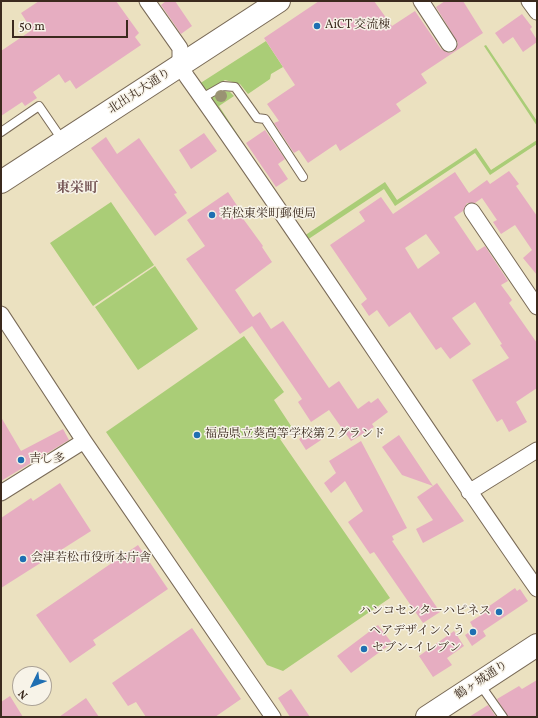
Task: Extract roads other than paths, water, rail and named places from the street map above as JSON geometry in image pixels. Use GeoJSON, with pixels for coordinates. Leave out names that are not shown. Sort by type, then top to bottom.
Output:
{"type":"FeatureCollection","features":[{"type":"Feature","properties":{"kind":"main road","name":"北出丸大通り"},"geometry":{"type":"LineString","coordinates":[[1,182],[279,1]]}},
{"type":"Feature","properties":{"kind":"main road","name":"鶴ヶ城通り"},"geometry":{"type":"LineString","coordinates":[[427,717],[537,645]]}},
{"type":"Feature","properties":{"kind":"street"},"geometry":{"type":"LineString","coordinates":[[147,1],[180,48],[180,66],[291,226],[469,492],[537,589]]}},
{"type":"Feature","properties":{"kind":"street"},"geometry":{"type":"LineString","coordinates":[[421,1],[449,44]]}},
{"type":"Feature","properties":{"kind":"street"},"geometry":{"type":"LineString","coordinates":[[472,211],[537,307]]}},
{"type":"Feature","properties":{"kind":"street"},"geometry":{"type":"LineString","coordinates":[[1,314],[84,441],[273,717]]}},
{"type":"Feature","properties":{"kind":"street"},"geometry":{"type":"LineString","coordinates":[[1,493],[84,441]]}},
{"type":"Feature","properties":{"kind":"street"},"geometry":{"type":"LineString","coordinates":[[469,492],[537,450]]}},
{"type":"Feature","properties":{"kind":"lane"},"geometry":{"type":"LineString","coordinates":[[202,98],[223,86],[230,85],[235,87],[257,118],[265,119],[303,177]]}},
{"type":"Feature","properties":{"kind":"lane"},"geometry":{"type":"LineString","coordinates":[[1,132],[39,106],[63,142]]}},
{"type":"Feature","properties":{"kind":"lane"},"geometry":{"type":"LineString","coordinates":[[479,683],[503,717]]}},
{"type":"Feature","properties":{"kind":"place","name":"AiCT 交流棟"},"geometry":{"type":"Point","coordinates":[317,26]}},
{"type":"Feature","properties":{"kind":"place","name":"若松東栄町郵便局"},"geometry":{"type":"Point","coordinates":[212,215]}},
{"type":"Feature","properties":{"kind":"place","name":"福島県立葵高等学校第２グランド"},"geometry":{"type":"Point","coordinates":[197,435]}},
{"type":"Feature","properties":{"kind":"place","name":"吉し多"},"geometry":{"type":"Point","coordinates":[21,460]}},
{"type":"Feature","properties":{"kind":"place","name":"会津若松市役所本庁舎"},"geometry":{"type":"Point","coordinates":[23,559]}},
{"type":"Feature","properties":{"kind":"place","name":"ハンコセンターハピネス"},"geometry":{"type":"Point","coordinates":[499,612]}},
{"type":"Feature","properties":{"kind":"place","name":"ヘアデザインくう"},"geometry":{"type":"Point","coordinates":[473,632]}},
{"type":"Feature","properties":{"kind":"place","name":"セブン-イレブン"},"geometry":{"type":"Point","coordinates":[364,649]}},
{"type":"Feature","properties":{"kind":"district","name":"東栄町"},"geometry":{"type":"Point","coordinates":[77,189]}}]}
